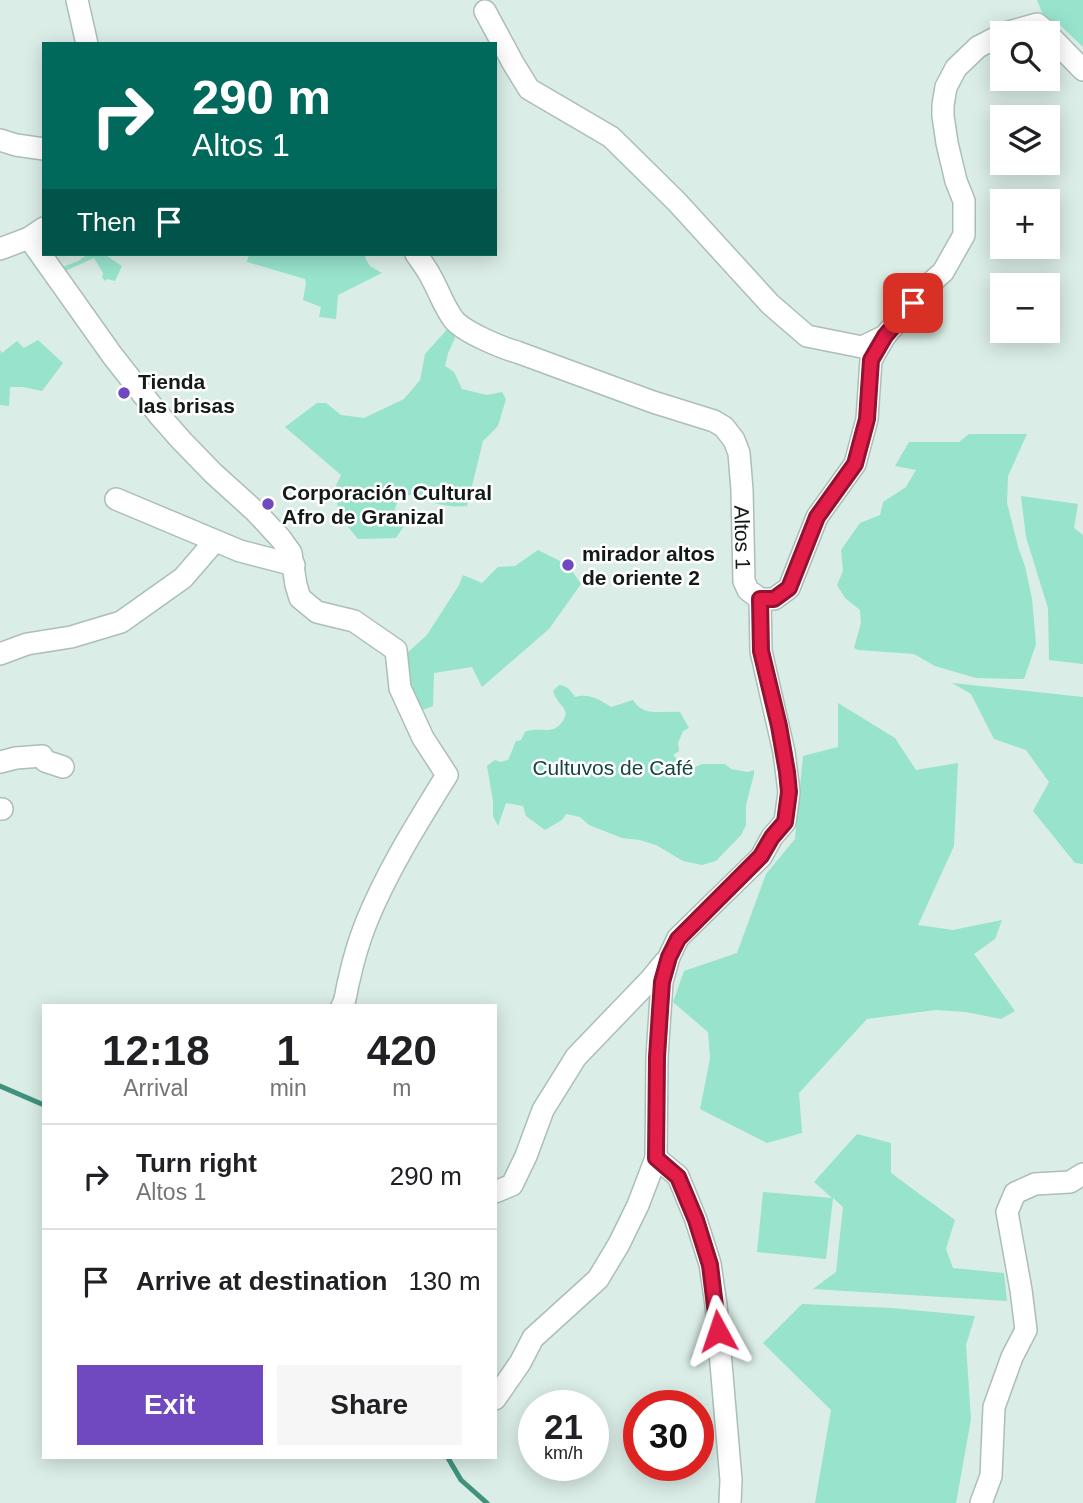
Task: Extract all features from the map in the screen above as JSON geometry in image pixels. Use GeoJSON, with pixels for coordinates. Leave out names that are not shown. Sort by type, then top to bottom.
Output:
{"type":"FeatureCollection","features":[{"type":"Feature","properties":{"kind":"street"},"geometry":{"type":"LineString","coordinates":[[77,0],[87,42]]}},
{"type":"Feature","properties":{"kind":"street"},"geometry":{"type":"LineString","coordinates":[[485,11],[529,89],[611,137],[677,202],[770,304],[807,336],[862,347],[885,336]]}},
{"type":"Feature","properties":{"kind":"street","name":"Altos 1"},"geometry":{"type":"LineString","coordinates":[[417,256],[455,322],[466,330],[504,349],[714,421],[724,427],[734,440],[739,453],[744,581],[748,590],[760,599],[774,599],[789,588],[817,517],[855,464],[867,419],[871,360],[885,336],[926,286],[943,271],[964,235],[964,201],[947,143],[943,116],[944,96],[956,68],[978,47],[990,41]]}},
{"type":"Feature","properties":{"kind":"street","name":"Altos 1"},"geometry":{"type":"LineString","coordinates":[[1060,46],[1083,70]]}},
{"type":"Feature","properties":{"kind":"street"},"geometry":{"type":"LineString","coordinates":[[0,141],[42,149]]}},
{"type":"Feature","properties":{"kind":"street"},"geometry":{"type":"LineString","coordinates":[[0,249],[36,233]]}},
{"type":"Feature","properties":{"kind":"street"},"geometry":{"type":"LineString","coordinates":[[50,256],[112,355],[159,415],[281,539],[291,553],[300,598],[317,612],[354,621],[396,650],[400,688],[423,738],[447,775],[376,900],[361,936],[343,1004]]}},
{"type":"Feature","properties":{"kind":"street"},"geometry":{"type":"LineString","coordinates":[[116,499],[240,551],[294,565]]}},
{"type":"Feature","properties":{"kind":"street"},"geometry":{"type":"LineString","coordinates":[[0,654],[27,644],[71,637],[121,622],[183,578],[215,541]]}},
{"type":"Feature","properties":{"kind":"street"},"geometry":{"type":"LineString","coordinates":[[497,1396],[520,1363],[533,1338],[598,1279],[619,1244],[656,1158],[657,1045],[662,982],[669,957],[678,939],[761,856],[785,822],[789,792],[784,752],[761,651],[760,599]]}},
{"type":"Feature","properties":{"kind":"street"},"geometry":{"type":"LineString","coordinates":[[0,762],[42,756],[45,761],[63,767]]}},
{"type":"Feature","properties":{"kind":"street"},"geometry":{"type":"LineString","coordinates":[[497,1191],[512,1185],[543,1110],[576,1057],[669,957]]}},
{"type":"Feature","properties":{"kind":"street"},"geometry":{"type":"LineString","coordinates":[[656,1158],[678,1177],[696,1220],[710,1265],[730,1467],[730,1503]]}},
{"type":"Feature","properties":{"kind":"street"},"geometry":{"type":"LineString","coordinates":[[981,1503],[991,1476],[994,1407],[1012,1357],[1026,1330],[1007,1212],[1015,1193],[1035,1184],[1070,1182],[1083,1174]]}},
{"type":"Feature","properties":{"kind":"green space"},"geometry":{"type":"Polygon","coordinates":[[[1037,0],[1083,0],[1083,47],[1060,25],[1060,21],[1045,20],[1037,0]]]}},
{"type":"Feature","properties":{"kind":"green space"},"geometry":{"type":"Polygon","coordinates":[[[85,256],[107,256],[122,266],[115,281],[105,281],[94,258],[63,272],[60,268],[85,256]]]}},
{"type":"Feature","properties":{"kind":"green space"},"geometry":{"type":"Polygon","coordinates":[[[248,256],[366,256],[370,266],[382,273],[338,295],[336,319],[319,317],[321,307],[303,300],[305,279],[247,262],[248,256]]]}},
{"type":"Feature","properties":{"kind":"green space"},"geometry":{"type":"Polygon","coordinates":[[[451,325],[455,338],[445,366],[454,372],[462,389],[487,395],[502,392],[506,399],[498,426],[483,441],[467,506],[439,504],[412,494],[398,500],[394,512],[404,526],[396,538],[358,539],[339,516],[335,488],[341,475],[285,427],[317,403],[326,403],[341,415],[364,418],[404,399],[420,380],[425,354],[451,325]]]}},
{"type":"Feature","properties":{"kind":"green space"},"geometry":{"type":"Polygon","coordinates":[[[38,340],[63,363],[42,391],[10,387],[9,406],[0,405],[0,350],[2,353],[17,341],[24,348],[38,340]]]}},
{"type":"Feature","properties":{"kind":"green space"},"geometry":{"type":"Polygon","coordinates":[[[969,434],[1027,434],[1008,476],[1007,503],[1032,599],[1036,644],[1024,679],[976,678],[935,666],[914,654],[854,648],[861,623],[860,610],[845,598],[837,585],[843,571],[841,550],[860,523],[880,515],[883,502],[906,487],[916,470],[895,466],[909,442],[959,442],[969,434]]]}},
{"type":"Feature","properties":{"kind":"green space"},"geometry":{"type":"Polygon","coordinates":[[[1021,496],[1078,504],[1074,528],[1083,535],[1083,664],[1049,660],[1048,608],[1026,537],[1021,496]]]}},
{"type":"Feature","properties":{"kind":"green space"},"geometry":{"type":"Polygon","coordinates":[[[538,550],[568,565],[581,584],[549,629],[482,687],[472,667],[434,673],[433,706],[420,711],[405,672],[407,653],[427,635],[463,575],[482,583],[498,567],[515,566],[538,550]]]}},
{"type":"Feature","properties":{"kind":"green space"},"geometry":{"type":"Polygon","coordinates":[[[952,683],[1083,697],[1083,864],[1075,863],[1033,811],[1049,782],[1026,750],[994,739],[971,694],[952,683]]]}},
{"type":"Feature","properties":{"kind":"green space","name":"Cultuvos de Café"},"geometry":{"type":"Polygon","coordinates":[[[559,685],[567,687],[575,697],[594,698],[611,707],[633,700],[637,706],[648,711],[680,712],[689,728],[683,731],[678,743],[679,751],[673,755],[686,771],[702,764],[725,764],[731,769],[748,772],[754,770],[746,805],[746,825],[741,835],[716,861],[702,865],[683,861],[656,845],[622,838],[589,825],[580,817],[566,814],[562,820],[545,830],[526,816],[523,806],[506,803],[498,826],[493,816],[487,766],[495,760],[508,760],[516,741],[521,740],[525,732],[554,729],[564,720],[566,714],[553,691],[559,685]]]}},
{"type":"Feature","properties":{"kind":"green space"},"geometry":{"type":"Polygon","coordinates":[[[838,703],[895,738],[916,770],[958,763],[954,846],[918,925],[953,930],[1002,920],[995,939],[974,954],[1015,1011],[1001,1019],[966,1012],[935,1010],[867,1019],[799,1093],[802,1133],[767,1143],[700,1109],[710,1059],[708,1032],[673,1002],[684,971],[737,953],[766,874],[795,839],[803,756],[838,747],[838,703]]]}},
{"type":"Feature","properties":{"kind":"green space"},"geometry":{"type":"Polygon","coordinates":[[[857,1134],[891,1143],[891,1173],[955,1220],[946,1249],[953,1268],[1004,1273],[1007,1301],[813,1289],[836,1272],[843,1207],[833,1198],[826,1259],[757,1252],[763,1192],[832,1198],[814,1182],[857,1134]]]}},
{"type":"Feature","properties":{"kind":"green space"},"geometry":{"type":"Polygon","coordinates":[[[802,1304],[891,1308],[975,1316],[966,1345],[971,1419],[956,1503],[815,1503],[831,1410],[763,1343],[802,1304]]]}},
{"type":"Feature","properties":{"kind":"waterway"},"geometry":{"type":"LineString","coordinates":[[0,1086],[42,1104]]}},
{"type":"Feature","properties":{"kind":"waterway"},"geometry":{"type":"LineString","coordinates":[[449,1459],[461,1480],[487,1503]]}},
{"type":"Feature","properties":{"kind":"place","name":"Tienda las brisas"},"geometry":{"type":"Point","coordinates":[124,393]}},
{"type":"Feature","properties":{"kind":"place","name":"Corporación Cultural Afro de Granizal"},"geometry":{"type":"Point","coordinates":[268,504]}},
{"type":"Feature","properties":{"kind":"place","name":"mirador altos de oriente 2"},"geometry":{"type":"Point","coordinates":[568,565]}},
{"type":"Feature","properties":{"kind":"route"},"geometry":{"type":"LineString","coordinates":[[718,1331],[710,1265],[696,1220],[678,1177],[656,1158],[657,1057],[662,982],[669,957],[678,939],[761,856],[785,822],[789,792],[787,772],[761,651],[760,599],[774,599],[789,588],[817,517],[855,464],[867,419],[871,360],[885,336],[913,303]]}}]}
